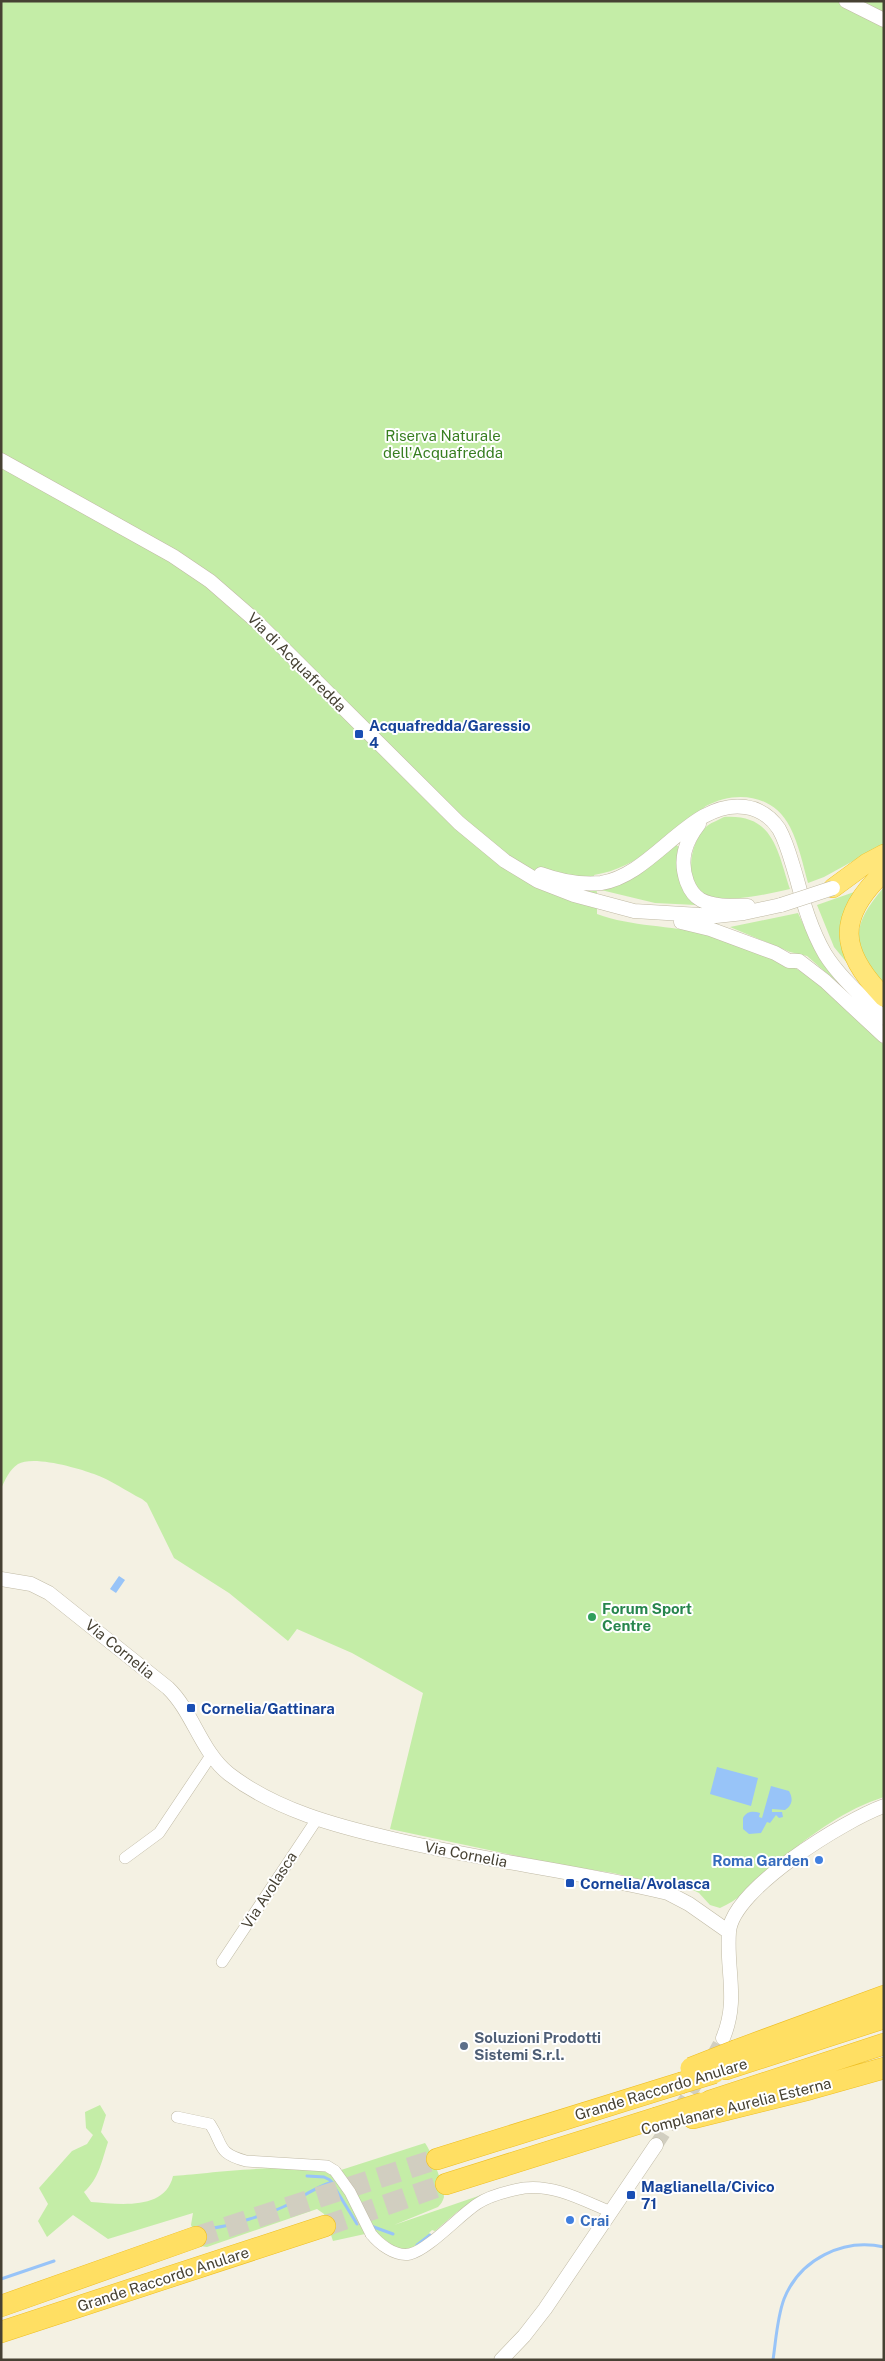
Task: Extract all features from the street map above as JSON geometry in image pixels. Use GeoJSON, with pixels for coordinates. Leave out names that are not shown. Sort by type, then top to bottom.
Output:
{"type":"FeatureCollection","features":[{"type":"Feature","properties":{"kind":"highway"},"geometry":{"type":"LineString","coordinates":[[832,888],[867,863],[884,854]]}},
{"type":"Feature","properties":{"kind":"highway"},"geometry":{"type":"LineString","coordinates":[[832,888],[884,871]]}},
{"type":"Feature","properties":{"kind":"highway"},"geometry":{"type":"LineString","coordinates":[[884,871],[870,885],[858,903],[852,915],[849,931],[855,961],[864,975],[884,996]]}},
{"type":"Feature","properties":{"kind":"highway"},"geometry":{"type":"LineString","coordinates":[[686,2076],[730,2044],[884,1996]]}},
{"type":"Feature","properties":{"kind":"highway","name":"Grande Raccordo Anulare"},"geometry":{"type":"LineString","coordinates":[[437,2159],[617,2103],[686,2076],[726,2069],[884,2018]]}},
{"type":"Feature","properties":{"kind":"highway","name":"Grande Raccordo Anulare"},"geometry":{"type":"LineString","coordinates":[[698,2111],[884,2044]]}},
{"type":"Feature","properties":{"kind":"highway","name":"Complanare Aurelia Esterna"},"geometry":{"type":"LineString","coordinates":[[587,2141],[654,2130],[698,2111],[800,2092],[884,2068]]}},
{"type":"Feature","properties":{"kind":"highway","name":"Grande Raccordo Anulare"},"geometry":{"type":"LineString","coordinates":[[446,2184],[587,2141]]}},
{"type":"Feature","properties":{"kind":"highway","name":"Grande Raccordo Anulare"},"geometry":{"type":"LineString","coordinates":[[1,2332],[324,2226]]}},
{"type":"Feature","properties":{"kind":"highway","name":"Grande Raccordo Anulare"},"geometry":{"type":"LineString","coordinates":[[1,2306],[196,2237]]}},
{"type":"Feature","properties":{"kind":"street"},"geometry":{"type":"LineString","coordinates":[[846,1],[884,20]]}},
{"type":"Feature","properties":{"kind":"street","name":"Via di Acquafredda"},"geometry":{"type":"LineString","coordinates":[[1,460],[173,556],[226,593],[442,807],[496,855],[548,886],[607,905],[634,911],[716,916],[744,913],[781,905],[832,888]]}},
{"type":"Feature","properties":{"kind":"street"},"geometry":{"type":"LineString","coordinates":[[496,855],[553,878],[582,883],[602,882],[638,868],[703,817],[717,810],[746,807],[764,813],[773,822],[784,839],[809,919],[824,953],[841,975],[884,1018]]}},
{"type":"Feature","properties":{"kind":"street"},"geometry":{"type":"LineString","coordinates":[[717,810],[699,824],[685,849],[683,868],[693,893],[700,899],[720,905],[781,905]]}},
{"type":"Feature","properties":{"kind":"street"},"geometry":{"type":"LineString","coordinates":[[634,911],[710,929],[775,953],[789,961],[799,961],[825,981],[884,1036]]}},
{"type":"Feature","properties":{"kind":"street","name":"Via Cornelia"},"geometry":{"type":"LineString","coordinates":[[1,1579],[31,1584],[49,1593],[163,1684],[177,1698],[212,1754],[228,1772],[256,1792],[348,1829],[414,1844],[668,1893],[689,1904],[729,1932]]}},
{"type":"Feature","properties":{"kind":"street"},"geometry":{"type":"LineString","coordinates":[[125,1858],[159,1833],[212,1754]]}},
{"type":"Feature","properties":{"kind":"street"},"geometry":{"type":"LineString","coordinates":[[730,2044],[732,2002],[729,1932],[735,1913],[744,1901],[760,1886],[821,1838],[857,1817],[884,1806]]}},
{"type":"Feature","properties":{"kind":"street","name":"Via Avolasca"},"geometry":{"type":"LineString","coordinates":[[222,1962],[317,1818]]}},
{"type":"Feature","properties":{"kind":"street"},"geometry":{"type":"LineString","coordinates":[[177,2117],[210,2124],[222,2148],[234,2158],[246,2161],[327,2166],[335,2171],[350,2192],[371,2234],[392,2251],[409,2254],[423,2248],[479,2202],[497,2195],[526,2188],[554,2190],[611,2212]]}},
{"type":"Feature","properties":{"kind":"street"},"geometry":{"type":"LineString","coordinates":[[501,2360],[524,2336],[539,2316],[611,2212],[654,2130]]}},
{"type":"Feature","properties":{"kind":"green space","name":"Riserva Naturale dell'Acquafredda"},"geometry":{"type":"Polygon","coordinates":[[[1,1],[884,1],[884,844],[824,877],[808,883],[796,841],[783,816],[764,802],[753,798],[729,798],[706,806],[654,848],[626,865],[594,875],[597,893],[597,914],[637,924],[706,934],[733,941],[774,957],[800,971],[831,993],[884,1045],[884,1797],[856,1808],[818,1831],[783,1858],[745,1892],[720,1908],[710,1905],[699,1893],[679,1883],[652,1882],[613,1873],[555,1864],[390,1829],[423,1693],[352,1653],[297,1629],[288,1641],[229,1593],[174,1558],[147,1503],[106,1479],[87,1471],[56,1463],[34,1461],[18,1464],[12,1469],[1,1489],[1,1]]]}},
{"type":"Feature","properties":{"kind":"green space"},"geometry":{"type":"Polygon","coordinates":[[[724,817],[741,818],[754,822],[763,828],[777,848],[790,889],[729,899],[709,896],[700,891],[694,883],[691,863],[696,842],[707,826],[724,817]]]}},
{"type":"Feature","properties":{"kind":"green space"},"geometry":{"type":"Polygon","coordinates":[[[676,845],[679,847],[683,886],[690,899],[696,905],[655,903],[601,890],[622,882],[641,871],[676,845]]]}},
{"type":"Feature","properties":{"kind":"green space"},"geometry":{"type":"Polygon","coordinates":[[[884,887],[884,984],[865,958],[859,936],[860,925],[865,913],[884,887]]]}},
{"type":"Feature","properties":{"kind":"green space"},"geometry":{"type":"Polygon","coordinates":[[[857,891],[852,969],[834,947],[817,905],[857,891]]]}},
{"type":"Feature","properties":{"kind":"green space"},"geometry":{"type":"Polygon","coordinates":[[[798,913],[816,952],[838,983],[807,956],[790,952],[730,927],[798,913]]]}},
{"type":"Feature","properties":{"kind":"green space"},"geometry":{"type":"Polygon","coordinates":[[[100,2105],[106,2115],[101,2132],[108,2142],[97,2175],[84,2192],[91,2202],[127,2204],[151,2200],[161,2195],[168,2187],[173,2176],[282,2168],[322,2171],[333,2176],[338,2182],[347,2196],[365,2234],[333,2241],[324,2214],[317,2209],[207,2247],[200,2246],[191,2225],[193,2213],[108,2239],[73,2215],[47,2237],[38,2221],[48,2204],[39,2188],[72,2151],[87,2144],[93,2135],[86,2128],[85,2112],[100,2105]]]}},
{"type":"Feature","properties":{"kind":"green space"},"geometry":{"type":"Polygon","coordinates":[[[425,2143],[440,2177],[443,2200],[438,2207],[394,2225],[487,2193],[457,2212],[435,2231],[432,2230],[429,2233],[431,2235],[413,2248],[398,2250],[374,2231],[341,2170],[425,2143]]]}},
{"type":"Feature","properties":{"kind":"water"},"geometry":{"type":"Polygon","coordinates":[[[119,1576],[125,1580],[116,1593],[110,1589],[119,1576]]]}},
{"type":"Feature","properties":{"kind":"water"},"geometry":{"type":"Polygon","coordinates":[[[717,1767],[758,1778],[751,1806],[710,1794],[717,1767]]]}},
{"type":"Feature","properties":{"kind":"water"},"geometry":{"type":"Polygon","coordinates":[[[771,1786],[789,1791],[792,1799],[791,1804],[785,1810],[772,1809],[772,1812],[782,1812],[783,1817],[779,1818],[776,1815],[770,1823],[767,1822],[761,1833],[749,1834],[743,1829],[743,1818],[746,1814],[753,1812],[760,1813],[759,1817],[762,1818],[771,1786]]]}},
{"type":"Feature","properties":{"kind":"waterway","name":"Grande Raccordo Anulare"},"geometry":{"type":"LineString","coordinates":[[307,2176],[324,2177],[330,2180],[357,2224]]}},
{"type":"Feature","properties":{"kind":"waterway","name":"Grande Raccordo Anulare"},"geometry":{"type":"LineString","coordinates":[[206,2228],[224,2226],[262,2215],[291,2203],[332,2182]]}},
{"type":"Feature","properties":{"kind":"waterway"},"geometry":{"type":"LineString","coordinates":[[371,2226],[393,2234]]}},
{"type":"Feature","properties":{"kind":"waterway"},"geometry":{"type":"LineString","coordinates":[[417,2245],[430,2235]]}},
{"type":"Feature","properties":{"kind":"waterway"},"geometry":{"type":"LineString","coordinates":[[773,2360],[778,2321],[784,2299],[791,2285],[801,2273],[812,2263],[839,2249],[869,2245],[884,2247]]}},
{"type":"Feature","properties":{"kind":"waterway"},"geometry":{"type":"LineString","coordinates":[[1,2279],[54,2261]]}},
{"type":"Feature","properties":{"kind":"tunnel"},"geometry":{"type":"LineString","coordinates":[[656,2145],[708,2065],[723,2038]]}},
{"type":"Feature","properties":{"kind":"tunnel"},"geometry":{"type":"LineString","coordinates":[[196,2237],[437,2159]]}},
{"type":"Feature","properties":{"kind":"tunnel"},"geometry":{"type":"LineString","coordinates":[[325,2226],[446,2184]]}},
{"type":"Feature","properties":{"kind":"place","name":"Acquafredda/Garessio 4"},"geometry":{"type":"Point","coordinates":[359,734]}},
{"type":"Feature","properties":{"kind":"place","name":"Forum Sport Centre"},"geometry":{"type":"Point","coordinates":[592,1617]}},
{"type":"Feature","properties":{"kind":"place","name":"Cornelia/Gattinara"},"geometry":{"type":"Point","coordinates":[191,1708]}},
{"type":"Feature","properties":{"kind":"place","name":"Roma Garden"},"geometry":{"type":"Point","coordinates":[819,1860]}},
{"type":"Feature","properties":{"kind":"place","name":"Cornelia/Avolasca"},"geometry":{"type":"Point","coordinates":[570,1883]}},
{"type":"Feature","properties":{"kind":"place","name":"Soluzioni Prodotti Sistemi S.r.l."},"geometry":{"type":"Point","coordinates":[464,2046]}},
{"type":"Feature","properties":{"kind":"place","name":"Maglianella/Civico 71"},"geometry":{"type":"Point","coordinates":[631,2195]}},
{"type":"Feature","properties":{"kind":"place","name":"Crai"},"geometry":{"type":"Point","coordinates":[570,2220]}}]}
